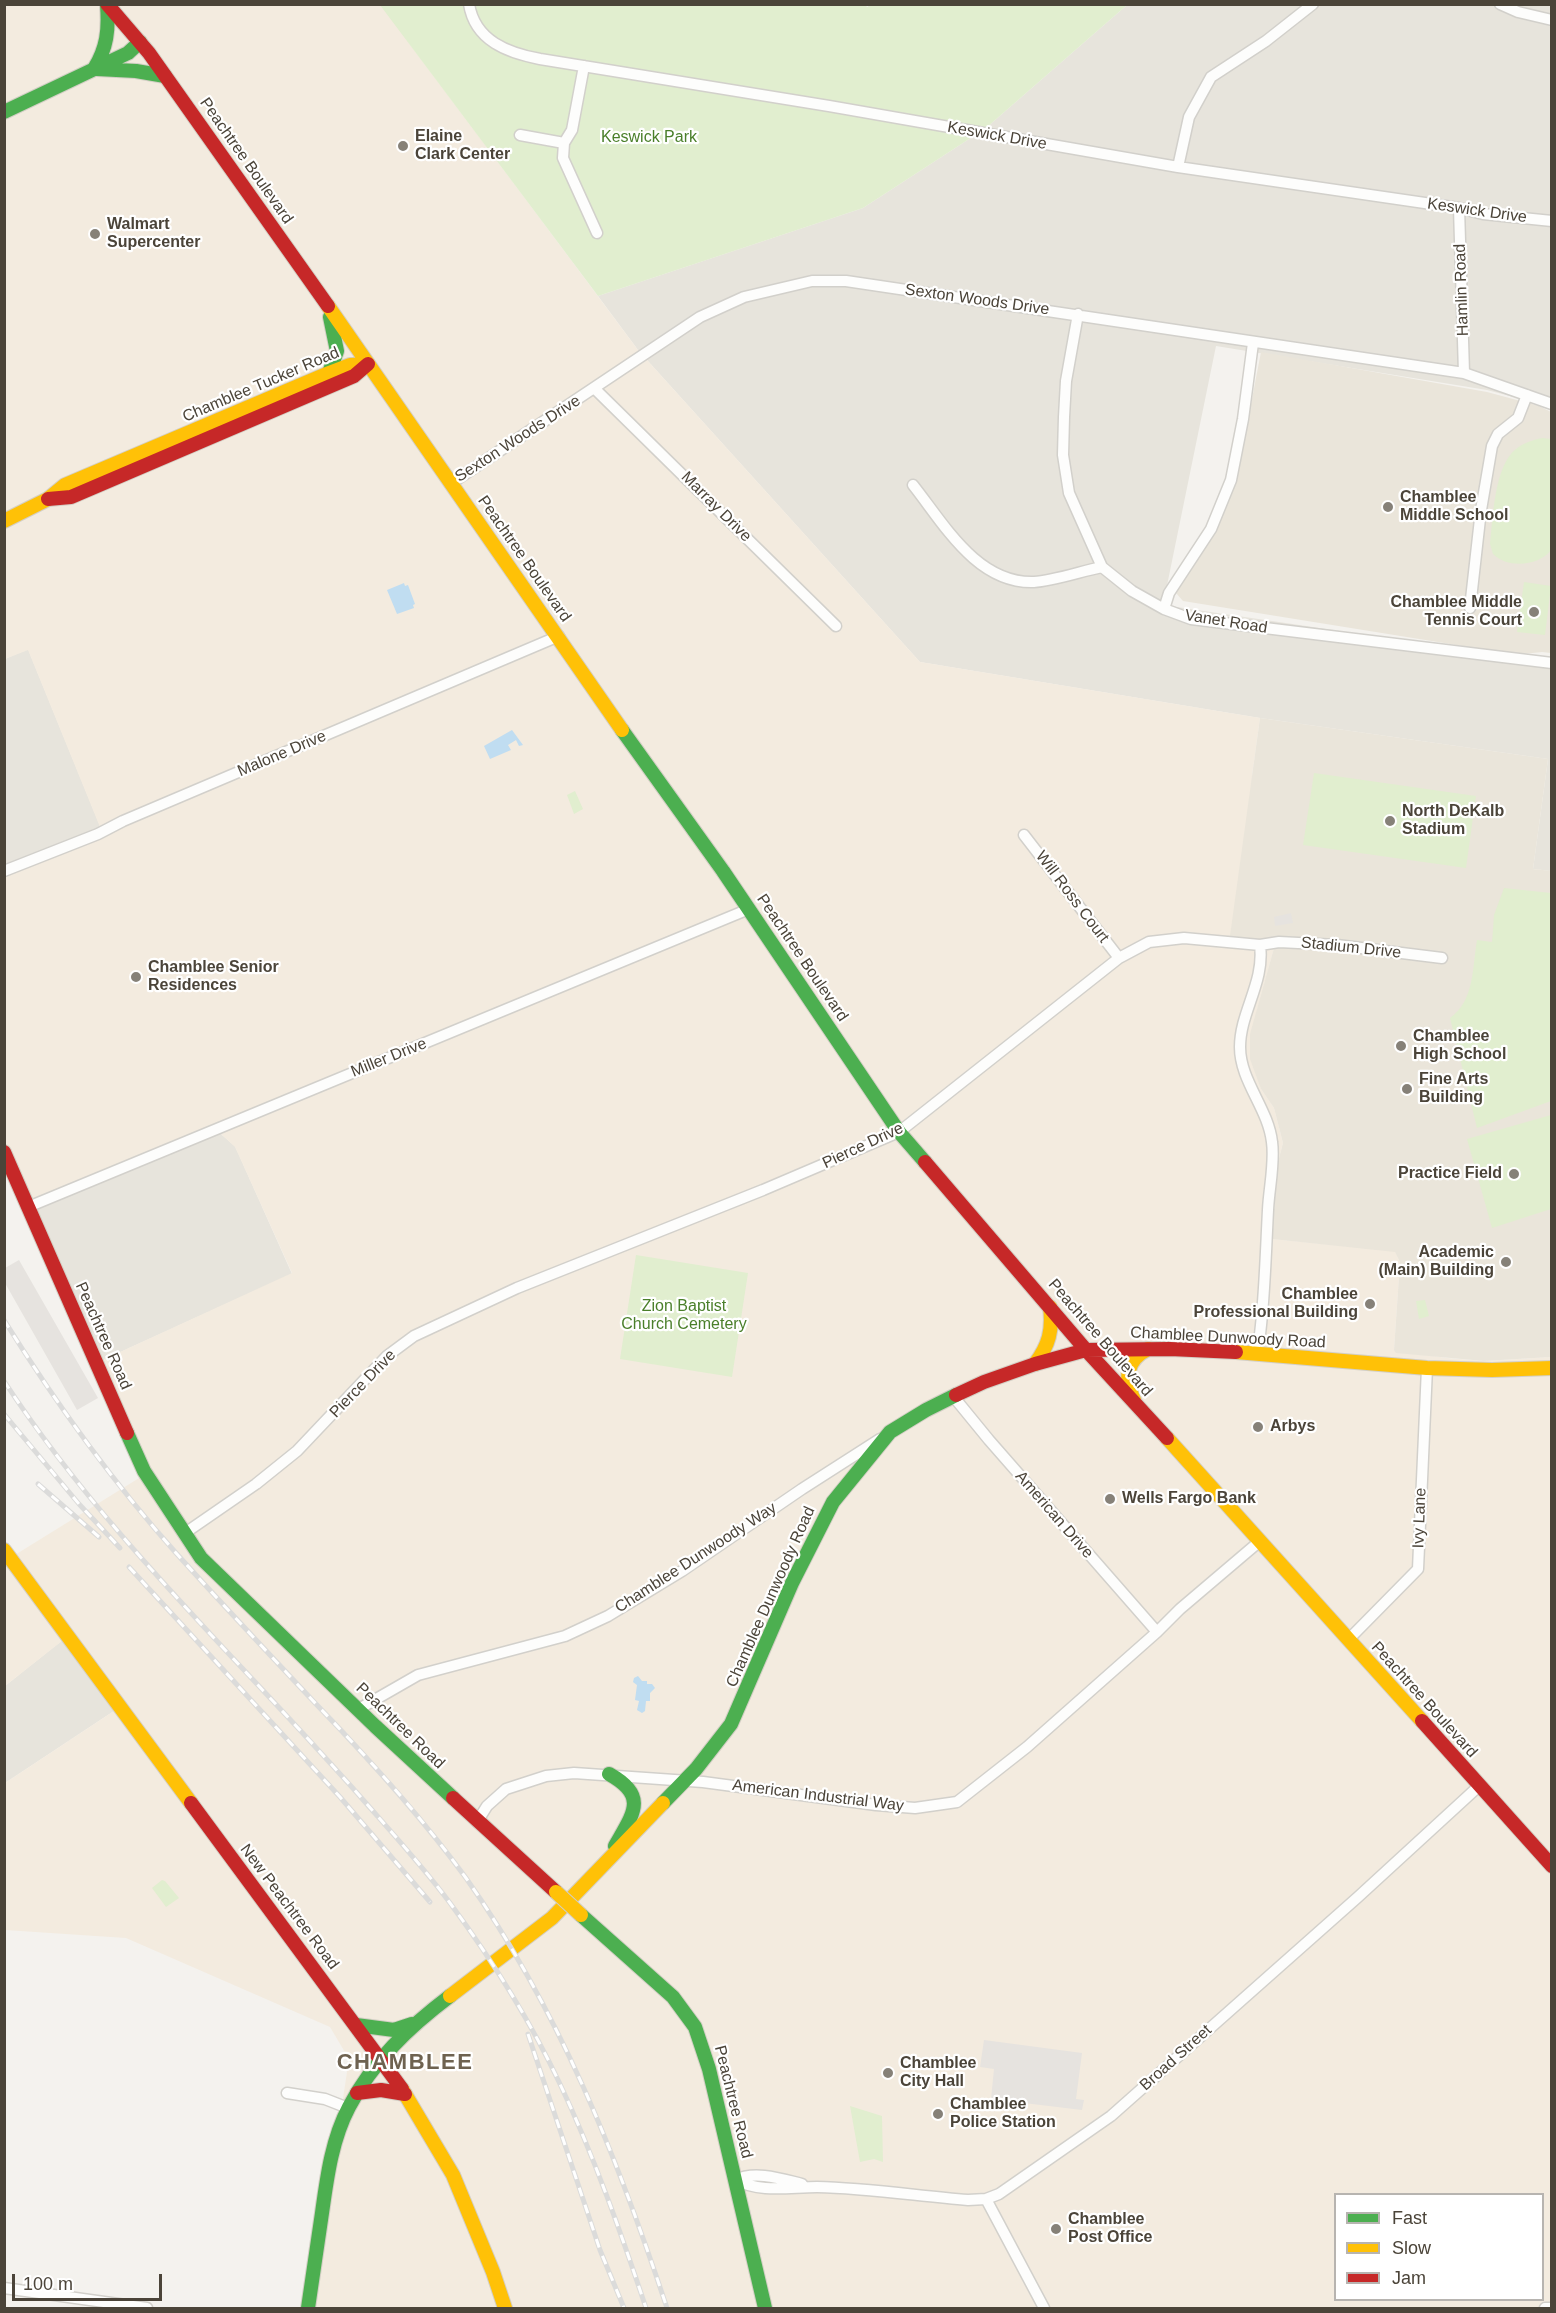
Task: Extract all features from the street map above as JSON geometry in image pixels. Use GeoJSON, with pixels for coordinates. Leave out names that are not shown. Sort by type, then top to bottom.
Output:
{"type":"FeatureCollection","features":[{"type":"Feature","properties":{"kind":"main road","name":"Peachtree Boulevard"},"geometry":{"type":"LineString","coordinates":[[107,5],[140,42],[165,76],[368,364],[749,909],[899,1132],[1086,1350],[1551,1866]]}},
{"type":"Feature","properties":{"kind":"main road"},"geometry":{"type":"LineString","coordinates":[[92,70],[107,45],[109,33],[107,5]]}},
{"type":"Feature","properties":{"kind":"main road"},"geometry":{"type":"LineString","coordinates":[[4,112],[128,53],[140,42]]}},
{"type":"Feature","properties":{"kind":"main road"},"geometry":{"type":"LineString","coordinates":[[92,70],[136,71],[165,76]]}},
{"type":"Feature","properties":{"kind":"main road"},"geometry":{"type":"LineString","coordinates":[[327,306],[337,351],[329,373]]}},
{"type":"Feature","properties":{"kind":"main road","name":"Chamblee Tucker Road"},"geometry":{"type":"LineString","coordinates":[[4,521],[48,500],[65,485],[329,373],[350,365],[368,364]]}},
{"type":"Feature","properties":{"kind":"main road","name":"Chamblee Tucker Road"},"geometry":{"type":"LineString","coordinates":[[48,500],[71,497],[354,376],[368,364]]}},
{"type":"Feature","properties":{"kind":"main road","name":"Peachtree Road"},"geometry":{"type":"LineString","coordinates":[[4,1152],[144,1471],[201,1558],[282,1634],[357,1710],[477,1822],[672,1997],[692,2023],[709,2069],[765,2308]]}},
{"type":"Feature","properties":{"kind":"main road"},"geometry":{"type":"LineString","coordinates":[[1035,1364],[1047,1349],[1052,1337],[1050,1306]]}},
{"type":"Feature","properties":{"kind":"main road"},"geometry":{"type":"LineString","coordinates":[[1139,1408],[1130,1394],[1131,1364],[1135,1356],[1148,1349]]}},
{"type":"Feature","properties":{"kind":"main road","name":"Chamblee Dunwoody Road"},"geometry":{"type":"LineString","coordinates":[[308,2308],[335,2142],[348,2108],[357,2093],[381,2058],[415,2024],[552,1918],[687,1780],[731,1724],[792,1583],[833,1502],[890,1432],[953,1396],[984,1382],[1035,1364],[1086,1350],[1148,1349],[1252,1353],[1427,1368],[1492,1370],[1551,1368]]}},
{"type":"Feature","properties":{"kind":"main road","name":"New Peachtree Road"},"geometry":{"type":"LineString","coordinates":[[6,1554],[381,2058],[405,2094],[453,2175],[493,2272],[505,2308]]}},
{"type":"Feature","properties":{"kind":"main road"},"geometry":{"type":"LineString","coordinates":[[604,1865],[633,1815],[635,1802],[628,1785],[609,1774]]}},
{"type":"Feature","properties":{"kind":"main road"},"geometry":{"type":"LineString","coordinates":[[356,2025],[394,2030],[415,2024]]}},
{"type":"Feature","properties":{"kind":"main road"},"geometry":{"type":"LineString","coordinates":[[357,2093],[391,2089],[405,2094]]}},
{"type":"Feature","properties":{"kind":"street","name":"Keswick Drive"},"geometry":{"type":"LineString","coordinates":[[469,4],[479,29],[489,41],[516,54],[1178,167],[1459,208],[1484,214],[1551,221]]}},
{"type":"Feature","properties":{"kind":"street"},"geometry":{"type":"LineString","coordinates":[[1178,167],[1189,117],[1211,77],[1266,41],[1313,4]]}},
{"type":"Feature","properties":{"kind":"street"},"geometry":{"type":"LineString","coordinates":[[1500,4],[1518,12],[1551,20]]}},
{"type":"Feature","properties":{"kind":"street"},"geometry":{"type":"LineString","coordinates":[[584,66],[572,130],[564,142],[563,158],[597,233]]}},
{"type":"Feature","properties":{"kind":"street"},"geometry":{"type":"LineString","coordinates":[[520,135],[564,142]]}},
{"type":"Feature","properties":{"kind":"street","name":"Hamlin Road"},"geometry":{"type":"LineString","coordinates":[[1459,208],[1464,373]]}},
{"type":"Feature","properties":{"kind":"street","name":"Sexton Woods Drive"},"geometry":{"type":"LineString","coordinates":[[450,484],[526,431],[595,388],[700,317],[744,297],[812,281],[846,281],[1464,373],[1551,404]]}},
{"type":"Feature","properties":{"kind":"street","name":"Vanet Road"},"geometry":{"type":"LineString","coordinates":[[1078,314],[1066,381],[1063,455],[1069,494],[1102,567],[1132,591],[1164,609],[1191,619],[1551,663]]}},
{"type":"Feature","properties":{"kind":"street"},"geometry":{"type":"LineString","coordinates":[[1164,609],[1169,593],[1211,529],[1230,480],[1243,419],[1253,343]]}},
{"type":"Feature","properties":{"kind":"street","name":"Marray Drive"},"geometry":{"type":"LineString","coordinates":[[595,388],[836,626]]}},
{"type":"Feature","properties":{"kind":"street"},"geometry":{"type":"LineString","coordinates":[[1470,608],[1481,510],[1492,446],[1498,434],[1518,418],[1527,395]]}},
{"type":"Feature","properties":{"kind":"street"},"geometry":{"type":"LineString","coordinates":[[914,485],[949,531],[983,567],[1004,578],[1034,582],[1102,567]]}},
{"type":"Feature","properties":{"kind":"street","name":"Malone Drive"},"geometry":{"type":"LineString","coordinates":[[4,872],[99,834],[123,821],[559,636]]}},
{"type":"Feature","properties":{"kind":"street","name":"Will Ross Court"},"geometry":{"type":"LineString","coordinates":[[1024,835],[1119,958]]}},
{"type":"Feature","properties":{"kind":"street","name":"Miller Drive"},"geometry":{"type":"LineString","coordinates":[[28,1207],[749,909]]}},
{"type":"Feature","properties":{"kind":"street","name":"Pierce Drive"},"geometry":{"type":"LineString","coordinates":[[185,1533],[256,1484],[297,1451],[387,1356],[414,1336],[517,1288],[899,1132],[1119,958],[1149,942],[1168,939],[1203,939],[1260,945]]}},
{"type":"Feature","properties":{"kind":"street","name":"Stadium Drive"},"geometry":{"type":"LineString","coordinates":[[1260,945],[1279,942],[1327,944],[1442,958]]}},
{"type":"Feature","properties":{"kind":"street"},"geometry":{"type":"LineString","coordinates":[[1252,1353],[1260,1334],[1273,1144],[1263,1107],[1243,1068],[1240,1033],[1258,980],[1260,945]]}},
{"type":"Feature","properties":{"kind":"street"},"geometry":{"type":"LineString","coordinates":[[1260,1334],[1268,1354]]}},
{"type":"Feature","properties":{"kind":"street","name":"Ivy Lane"},"geometry":{"type":"LineString","coordinates":[[1348,1640],[1418,1569],[1427,1368]]}},
{"type":"Feature","properties":{"kind":"street","name":"American Drive"},"geometry":{"type":"LineString","coordinates":[[953,1396],[1157,1632]]}},
{"type":"Feature","properties":{"kind":"street","name":"Chamblee Dunwoody Way"},"geometry":{"type":"LineString","coordinates":[[357,1710],[418,1675],[463,1661],[565,1636],[608,1616],[682,1571],[890,1432]]}},
{"type":"Feature","properties":{"kind":"street","name":"American Industrial Way"},"geometry":{"type":"LineString","coordinates":[[477,1822],[487,1806],[497,1796],[518,1785],[556,1774],[574,1773],[687,1780],[915,1808],[957,1802],[1027,1747],[1180,1609],[1260,1541]]}},
{"type":"Feature","properties":{"kind":"street","name":"Broad Street"},"geometry":{"type":"LineString","coordinates":[[986,2199],[999,2194],[1033,2172],[1111,2116],[1358,1897],[1479,1786]]}},
{"type":"Feature","properties":{"kind":"street"},"geometry":{"type":"LineString","coordinates":[[287,2093],[325,2099],[348,2108]]}},
{"type":"Feature","properties":{"kind":"street"},"geometry":{"type":"LineString","coordinates":[[735,2180],[747,2175],[778,2178],[817,2187],[986,2199],[1044,2308]]}},
{"type":"Feature","properties":{"kind":"street"},"geometry":{"type":"LineString","coordinates":[[4,2288],[147,2308]]}},
{"type":"Feature","properties":{"kind":"street"},"geometry":{"type":"LineString","coordinates":[[1545,2308],[1551,2308]]}},
{"type":"Feature","properties":{"kind":"shaded area"},"geometry":{"type":"Polygon","coordinates":[[[5,5],[389,5],[409,43],[638,350],[920,662],[1260,718],[1252,776],[1274,948],[1257,1010],[1261,1089],[1274,1108],[1283,1143],[1277,1166],[1272,1239],[1395,1251],[1400,1262],[1394,1350],[1484,1361],[1551,1357],[1551,2308],[311,2308],[349,2059],[330,2027],[126,1938],[5,1930],[5,1783],[123,1705],[71,1634],[5,1686],[4,1552],[10,1558],[144,1475],[94,1364],[292,1273],[235,1147],[219,1130],[28,1207],[5,1152],[5,876],[104,837],[28,650],[5,659],[5,5]]]}},
{"type":"Feature","properties":{"kind":"shaded area"},"geometry":{"type":"Polygon","coordinates":[[[1127,5],[1551,5],[1551,407],[1487,390],[1216,346],[1163,605],[1551,662],[1551,871],[1533,869],[1548,759],[1260,718],[920,662],[638,350],[598,296],[863,208],[986,128],[1127,5]]]}},
{"type":"Feature","properties":{"kind":"shaded area","name":"Chamblee Middle School"},"geometry":{"type":"Polygon","coordinates":[[[1261,352],[1487,392],[1539,406],[1551,412],[1551,653],[1523,654],[1469,647],[1183,601],[1176,593],[1198,559],[1218,521],[1240,461],[1261,352]]]}},
{"type":"Feature","properties":{"kind":"shaded area"},"geometry":{"type":"Polygon","coordinates":[[[28,649],[105,838],[5,876],[5,659],[28,649]]]}},
{"type":"Feature","properties":{"kind":"shaded area","name":"Chamblee High School"},"geometry":{"type":"Polygon","coordinates":[[[1260,718],[1548,759],[1533,869],[1552,871],[1551,1357],[1484,1361],[1396,1353],[1394,1350],[1400,1262],[1395,1252],[1272,1239],[1277,1166],[1283,1143],[1274,1108],[1261,1089],[1250,1059],[1250,1034],[1274,948],[1229,943],[1260,718]]]}},
{"type":"Feature","properties":{"kind":"shaded area"},"geometry":{"type":"Polygon","coordinates":[[[1291,913],[1293,923],[1275,926],[1274,917],[1291,913]]]}},
{"type":"Feature","properties":{"kind":"shaded area"},"geometry":{"type":"Polygon","coordinates":[[[219,1129],[222,1135],[235,1146],[292,1274],[94,1364],[28,1207],[219,1129]]]}},
{"type":"Feature","properties":{"kind":"shaded area"},"geometry":{"type":"Polygon","coordinates":[[[19,1260],[98,1398],[77,1410],[5,1283],[5,1268],[19,1260]]]}},
{"type":"Feature","properties":{"kind":"shaded area"},"geometry":{"type":"Polygon","coordinates":[[[71,1633],[123,1705],[5,1783],[5,1686],[71,1633]]]}},
{"type":"Feature","properties":{"kind":"shaded area"},"geometry":{"type":"Polygon","coordinates":[[[984,2040],[1082,2053],[1076,2099],[1084,2100],[1082,2110],[991,2099],[994,2069],[980,2067],[984,2040]]]}},
{"type":"Feature","properties":{"kind":"green space","name":"Keswick Park"},"geometry":{"type":"Polygon","coordinates":[[[861,4],[868,7],[869,4],[1127,5],[986,128],[863,208],[598,296],[380,5],[861,4]]]}},
{"type":"Feature","properties":{"kind":"green space"},"geometry":{"type":"Polygon","coordinates":[[[1542,438],[1551,439],[1551,550],[1539,559],[1515,564],[1499,559],[1493,554],[1490,544],[1499,480],[1503,467],[1516,449],[1542,438]]]}},
{"type":"Feature","properties":{"kind":"green space","name":"Chamblee Middle Tennis Court"},"geometry":{"type":"Polygon","coordinates":[[[1524,582],[1551,586],[1545,635],[1517,632],[1524,582]]]}},
{"type":"Feature","properties":{"kind":"green space","name":"North DeKalb Stadium"},"geometry":{"type":"Polygon","coordinates":[[[1314,773],[1476,796],[1466,868],[1303,845],[1314,773]]]}},
{"type":"Feature","properties":{"kind":"green space"},"geometry":{"type":"Polygon","coordinates":[[[575,791],[583,809],[574,814],[567,795],[575,791]]]}},
{"type":"Feature","properties":{"kind":"green space"},"geometry":{"type":"Polygon","coordinates":[[[1504,888],[1551,893],[1551,1101],[1477,1128],[1450,1018],[1458,1011],[1468,993],[1477,940],[1492,942],[1494,915],[1504,888]]]}},
{"type":"Feature","properties":{"kind":"green space","name":"Practice Field"},"geometry":{"type":"Polygon","coordinates":[[[1551,1115],[1551,1209],[1492,1228],[1467,1139],[1551,1115]]]}},
{"type":"Feature","properties":{"kind":"green space","name":"Zion Baptist Church Cemetery"},"geometry":{"type":"Polygon","coordinates":[[[636,1255],[748,1273],[732,1377],[620,1359],[636,1255]]]}},
{"type":"Feature","properties":{"kind":"green space"},"geometry":{"type":"Polygon","coordinates":[[[1425,1300],[1429,1316],[1419,1319],[1416,1301],[1425,1300]]]}},
{"type":"Feature","properties":{"kind":"green space"},"geometry":{"type":"Polygon","coordinates":[[[162,1880],[179,1898],[166,1907],[152,1888],[162,1880]]]}},
{"type":"Feature","properties":{"kind":"green space"},"geometry":{"type":"Polygon","coordinates":[[[850,2106],[882,2116],[883,2162],[874,2159],[860,2162],[850,2106]]]}},
{"type":"Feature","properties":{"kind":"water"},"geometry":{"type":"Polygon","coordinates":[[[404,583],[405,586],[408,585],[415,604],[414,608],[397,614],[387,590],[404,583]]]}},
{"type":"Feature","properties":{"kind":"water"},"geometry":{"type":"Polygon","coordinates":[[[512,730],[523,745],[519,746],[516,740],[508,745],[511,750],[490,759],[484,746],[512,730]]]}},
{"type":"Feature","properties":{"kind":"water"},"geometry":{"type":"Polygon","coordinates":[[[638,1676],[655,1688],[650,1693],[650,1701],[646,1701],[645,1711],[642,1713],[637,1710],[639,1701],[635,1700],[637,1685],[633,1682],[638,1676]]]}},
{"type":"Feature","properties":{"kind":"railway"},"geometry":{"type":"LineString","coordinates":[[4,1320],[43,1381],[85,1440],[152,1526],[375,1767],[413,1810],[466,1878],[530,1980],[583,2086],[627,2195],[667,2308]]}},
{"type":"Feature","properties":{"kind":"railway"},"geometry":{"type":"LineString","coordinates":[[4,1381],[86,1493],[177,1598],[319,1750],[398,1839],[440,1890],[481,1946],[510,1991],[560,2084],[606,2195],[646,2308]]}},
{"type":"Feature","properties":{"kind":"railway"},"geometry":{"type":"LineString","coordinates":[[4,1414],[79,1504],[120,1548]]}},
{"type":"Feature","properties":{"kind":"railway"},"geometry":{"type":"LineString","coordinates":[[38,1484],[99,1537]]}},
{"type":"Feature","properties":{"kind":"railway"},"geometry":{"type":"LineString","coordinates":[[129,1567],[340,1797],[430,1902]]}},
{"type":"Feature","properties":{"kind":"railway"},"geometry":{"type":"LineString","coordinates":[[528,2034],[600,2250],[624,2308]]}},
{"type":"Feature","properties":{"kind":"traffic: fast"},"geometry":{"type":"LineString","coordinates":[[94,69],[102,54],[106,38],[107,5]]}},
{"type":"Feature","properties":{"kind":"traffic: fast"},"geometry":{"type":"LineString","coordinates":[[4,112],[128,53],[140,42]]}},
{"type":"Feature","properties":{"kind":"traffic: fast"},"geometry":{"type":"LineString","coordinates":[[97,69],[136,71],[165,76]]}},
{"type":"Feature","properties":{"kind":"traffic: fast"},"geometry":{"type":"LineString","coordinates":[[329,373],[337,351],[330,317]]}},
{"type":"Feature","properties":{"kind":"traffic: fast"},"geometry":{"type":"LineString","coordinates":[[622,730],[723,871],[899,1132],[925,1162]]}},
{"type":"Feature","properties":{"kind":"traffic: fast"},"geometry":{"type":"LineString","coordinates":[[663,1803],[696,1769],[731,1724],[792,1583],[833,1502],[890,1432],[956,1395]]}},
{"type":"Feature","properties":{"kind":"traffic: fast"},"geometry":{"type":"LineString","coordinates":[[127,1433],[144,1471],[201,1558],[453,1798]]}},
{"type":"Feature","properties":{"kind":"traffic: fast"},"geometry":{"type":"LineString","coordinates":[[609,1774],[629,1790],[634,1806],[632,1815],[615,1846]]}},
{"type":"Feature","properties":{"kind":"traffic: fast"},"geometry":{"type":"LineString","coordinates":[[581,1915],[673,1997],[695,2027],[709,2069],[765,2308]]}},
{"type":"Feature","properties":{"kind":"traffic: fast"},"geometry":{"type":"LineString","coordinates":[[308,2308],[328,2172],[343,2119],[369,2075],[393,2046],[450,1996]]}},
{"type":"Feature","properties":{"kind":"traffic: fast"},"geometry":{"type":"LineString","coordinates":[[356,2025],[394,2030],[412,2024]]}},
{"type":"Feature","properties":{"kind":"traffic: slow"},"geometry":{"type":"LineString","coordinates":[[328,306],[622,730]]}},
{"type":"Feature","properties":{"kind":"traffic: slow"},"geometry":{"type":"LineString","coordinates":[[4,521],[48,499],[65,485],[329,373],[350,365],[368,364]]}},
{"type":"Feature","properties":{"kind":"traffic: slow"},"geometry":{"type":"LineString","coordinates":[[1035,1364],[1049,1337],[1050,1307]]}},
{"type":"Feature","properties":{"kind":"traffic: slow"},"geometry":{"type":"LineString","coordinates":[[1134,1400],[1129,1384],[1129,1370],[1135,1359],[1148,1349]]}},
{"type":"Feature","properties":{"kind":"traffic: slow"},"geometry":{"type":"LineString","coordinates":[[1236,1352],[1427,1368],[1492,1370],[1552,1368]]}},
{"type":"Feature","properties":{"kind":"traffic: slow"},"geometry":{"type":"LineString","coordinates":[[1167,1438],[1422,1721]]}},
{"type":"Feature","properties":{"kind":"traffic: slow"},"geometry":{"type":"LineString","coordinates":[[4,1550],[191,1803]]}},
{"type":"Feature","properties":{"kind":"traffic: slow"},"geometry":{"type":"LineString","coordinates":[[450,1996],[552,1918],[663,1803]]}},
{"type":"Feature","properties":{"kind":"traffic: slow"},"geometry":{"type":"LineString","coordinates":[[556,1892],[581,1915]]}},
{"type":"Feature","properties":{"kind":"traffic: slow"},"geometry":{"type":"LineString","coordinates":[[402,2089],[453,2175],[493,2272],[505,2308]]}},
{"type":"Feature","properties":{"kind":"traffic: jam"},"geometry":{"type":"LineString","coordinates":[[107,4],[149,53],[328,306]]}},
{"type":"Feature","properties":{"kind":"traffic: jam"},"geometry":{"type":"LineString","coordinates":[[48,499],[71,497],[354,376],[368,364]]}},
{"type":"Feature","properties":{"kind":"traffic: jam"},"geometry":{"type":"LineString","coordinates":[[4,1152],[127,1433]]}},
{"type":"Feature","properties":{"kind":"traffic: jam"},"geometry":{"type":"LineString","coordinates":[[925,1162],[1086,1350],[1167,1438]]}},
{"type":"Feature","properties":{"kind":"traffic: jam"},"geometry":{"type":"LineString","coordinates":[[956,1395],[984,1382],[1035,1364],[1086,1350],[1170,1349],[1236,1352]]}},
{"type":"Feature","properties":{"kind":"traffic: jam"},"geometry":{"type":"LineString","coordinates":[[1422,1721],[1552,1866]]}},
{"type":"Feature","properties":{"kind":"traffic: jam"},"geometry":{"type":"LineString","coordinates":[[453,1798],[556,1892]]}},
{"type":"Feature","properties":{"kind":"traffic: jam"},"geometry":{"type":"LineString","coordinates":[[191,1803],[402,2089]]}},
{"type":"Feature","properties":{"kind":"traffic: jam"},"geometry":{"type":"LineString","coordinates":[[357,2093],[381,2090],[405,2094]]}},
{"type":"Feature","properties":{"kind":"place","name":"Elaine Clark Center"},"geometry":{"type":"Point","coordinates":[403,146]}},
{"type":"Feature","properties":{"kind":"place","name":"Walmart Supercenter"},"geometry":{"type":"Point","coordinates":[95,234]}},
{"type":"Feature","properties":{"kind":"place","name":"Chamblee Middle School"},"geometry":{"type":"Point","coordinates":[1388,507]}},
{"type":"Feature","properties":{"kind":"place","name":"Chamblee Middle Tennis Court"},"geometry":{"type":"Point","coordinates":[1534,612]}},
{"type":"Feature","properties":{"kind":"place","name":"North DeKalb Stadium"},"geometry":{"type":"Point","coordinates":[1390,821]}},
{"type":"Feature","properties":{"kind":"place","name":"Chamblee Senior Residences"},"geometry":{"type":"Point","coordinates":[136,977]}},
{"type":"Feature","properties":{"kind":"place","name":"Chamblee High School"},"geometry":{"type":"Point","coordinates":[1401,1046]}},
{"type":"Feature","properties":{"kind":"place","name":"Fine Arts Building"},"geometry":{"type":"Point","coordinates":[1407,1089]}},
{"type":"Feature","properties":{"kind":"place","name":"Practice Field"},"geometry":{"type":"Point","coordinates":[1514,1174]}},
{"type":"Feature","properties":{"kind":"place","name":"Academic (Main) Building"},"geometry":{"type":"Point","coordinates":[1506,1262]}},
{"type":"Feature","properties":{"kind":"place","name":"Chamblee Professional Building"},"geometry":{"type":"Point","coordinates":[1370,1304]}},
{"type":"Feature","properties":{"kind":"place","name":"Arbys"},"geometry":{"type":"Point","coordinates":[1258,1427]}},
{"type":"Feature","properties":{"kind":"place","name":"Wells Fargo Bank"},"geometry":{"type":"Point","coordinates":[1110,1499]}},
{"type":"Feature","properties":{"kind":"place","name":"Chamblee City Hall"},"geometry":{"type":"Point","coordinates":[888,2073]}},
{"type":"Feature","properties":{"kind":"place","name":"Chamblee Police Station"},"geometry":{"type":"Point","coordinates":[938,2114]}},
{"type":"Feature","properties":{"kind":"place","name":"Chamblee Post Office"},"geometry":{"type":"Point","coordinates":[1056,2229]}},
{"type":"Feature","properties":{"kind":"district","name":"CHAMBLEE"},"geometry":{"type":"Point","coordinates":[405,2063]}}]}
